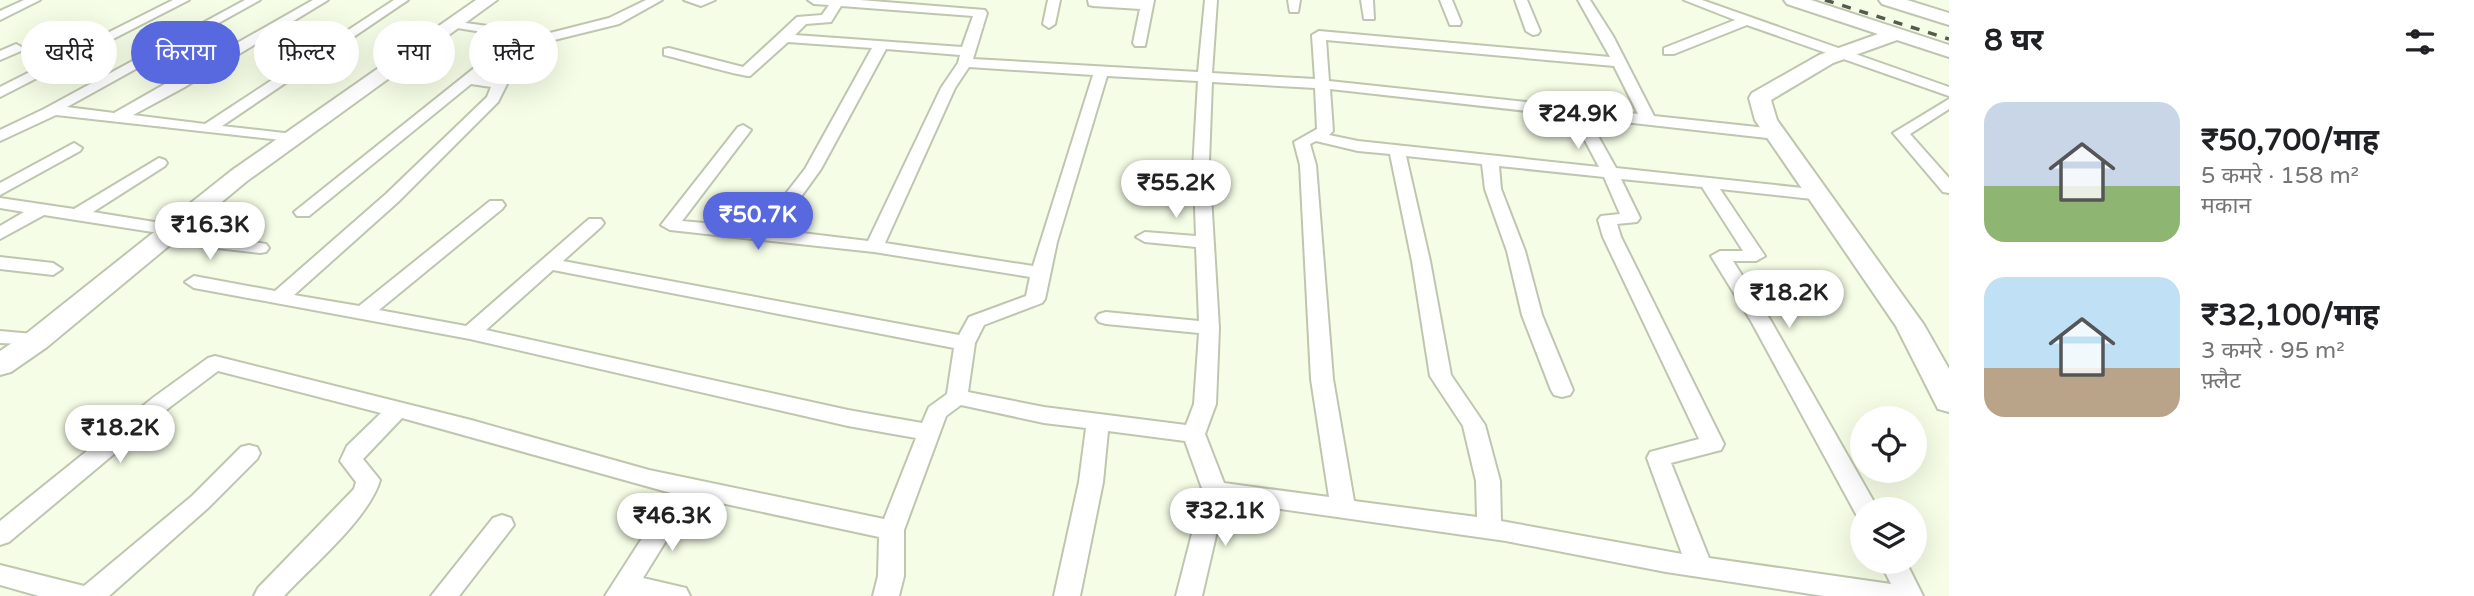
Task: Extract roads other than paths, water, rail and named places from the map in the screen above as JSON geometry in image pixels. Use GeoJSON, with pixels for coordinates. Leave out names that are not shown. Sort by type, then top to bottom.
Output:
{"type":"FeatureCollection","features":[{"type":"Feature","properties":{"kind":"street"},"geometry":{"type":"LineString","coordinates":[[0,16],[34,0]]}},
{"type":"Feature","properties":{"kind":"street"},"geometry":{"type":"LineString","coordinates":[[0,93],[183,0]]}},
{"type":"Feature","properties":{"kind":"street"},"geometry":{"type":"LineString","coordinates":[[0,135],[52,111],[254,0]]}},
{"type":"Feature","properties":{"kind":"street"},"geometry":{"type":"LineString","coordinates":[[116,118],[178,85],[322,0]]}},
{"type":"Feature","properties":{"kind":"street"},"geometry":{"type":"LineString","coordinates":[[207,129],[402,0]]}},
{"type":"Feature","properties":{"kind":"street"},"geometry":{"type":"LineString","coordinates":[[0,365],[37,340],[239,176],[488,0]]}},
{"type":"Feature","properties":{"kind":"street"},"geometry":{"type":"LineString","coordinates":[[558,35],[626,16],[656,0]]}},
{"type":"Feature","properties":{"kind":"street"},"geometry":{"type":"LineString","coordinates":[[690,0],[709,0]]}},
{"type":"Feature","properties":{"kind":"street"},"geometry":{"type":"LineString","coordinates":[[814,0],[981,13],[966,57],[948,88],[874,247]]}},
{"type":"Feature","properties":{"kind":"street"},"geometry":{"type":"LineString","coordinates":[[1049,24],[1054,0]]}},
{"type":"Feature","properties":{"kind":"street"},"geometry":{"type":"LineString","coordinates":[[1189,596],[1214,491],[1194,434],[1205,404],[1209,328],[1202,175],[1211,0]]}},
{"type":"Feature","properties":{"kind":"street"},"geometry":{"type":"LineString","coordinates":[[1367,0],[1369,16]]}},
{"type":"Feature","properties":{"kind":"street"},"geometry":{"type":"LineString","coordinates":[[1446,0],[1455,22]]}},
{"type":"Feature","properties":{"kind":"street"},"geometry":{"type":"LineString","coordinates":[[1521,0],[1533,31]]}},
{"type":"Feature","properties":{"kind":"street"},"geometry":{"type":"LineString","coordinates":[[1584,0],[1606,36],[1649,121]]}},
{"type":"Feature","properties":{"kind":"street"},"geometry":{"type":"LineString","coordinates":[[1690,0],[1949,92]]}},
{"type":"Feature","properties":{"kind":"street"},"geometry":{"type":"LineString","coordinates":[[1793,0],[1949,51]]}},
{"type":"Feature","properties":{"kind":"street"},"geometry":{"type":"LineString","coordinates":[[1888,0],[1949,19]]}},
{"type":"Feature","properties":{"kind":"street"},"geometry":{"type":"LineString","coordinates":[[1919,0],[1949,10]]}},
{"type":"Feature","properties":{"kind":"street"},"geometry":{"type":"LineString","coordinates":[[669,52],[729,66],[745,73],[802,20],[826,19],[833,1]]}},
{"type":"Feature","properties":{"kind":"street"},"geometry":{"type":"LineString","coordinates":[[1093,2],[1148,3],[1140,43]]}},
{"type":"Feature","properties":{"kind":"street"},"geometry":{"type":"LineString","coordinates":[[1669,51],[1747,20]]}},
{"type":"Feature","properties":{"kind":"street"},"geometry":{"type":"LineString","coordinates":[[456,24],[469,26]]}},
{"type":"Feature","properties":{"kind":"street"},"geometry":{"type":"LineString","coordinates":[[1343,510],[1322,379],[1308,165],[1302,142],[1325,131],[1318,30],[1618,62]]}},
{"type":"Feature","properties":{"kind":"street"},"geometry":{"type":"LineString","coordinates":[[1896,34],[1841,54],[1791,78],[1760,98],[1766,120],[1910,325],[1948,393]]}},
{"type":"Feature","properties":{"kind":"street"},"geometry":{"type":"LineString","coordinates":[[785,38],[881,45],[1101,72],[1258,78],[1321,84],[1776,134]]}},
{"type":"Feature","properties":{"kind":"street"},"geometry":{"type":"LineString","coordinates":[[764,234],[777,220],[819,156],[881,45]]}},
{"type":"Feature","properties":{"kind":"street"},"geometry":{"type":"LineString","coordinates":[[0,56],[16,48]]}},
{"type":"Feature","properties":{"kind":"street"},"geometry":{"type":"LineString","coordinates":[[886,596],[891,576],[892,530],[937,412],[957,397],[965,343],[976,321],[1035,299],[1056,212],[1101,72]]}},
{"type":"Feature","properties":{"kind":"street"},"geometry":{"type":"LineString","coordinates":[[303,212],[469,79]]}},
{"type":"Feature","properties":{"kind":"street"},"geometry":{"type":"LineString","coordinates":[[280,297],[470,125],[494,99],[500,84]]}},
{"type":"Feature","properties":{"kind":"street"},"geometry":{"type":"LineString","coordinates":[[1949,103],[1901,133],[1949,188]]}},
{"type":"Feature","properties":{"kind":"street"},"geometry":{"type":"LineString","coordinates":[[52,111],[293,138]]}},
{"type":"Feature","properties":{"kind":"street"},"geometry":{"type":"LineString","coordinates":[[1578,113],[1631,218],[1607,220],[1612,237],[1713,444],[1658,458],[1699,566]]}},
{"type":"Feature","properties":{"kind":"street"},"geometry":{"type":"LineString","coordinates":[[743,130],[670,225],[874,247],[1040,273]]}},
{"type":"Feature","properties":{"kind":"street"},"geometry":{"type":"LineString","coordinates":[[1314,136],[1358,146],[1821,195]]}},
{"type":"Feature","properties":{"kind":"street"},"geometry":{"type":"LineString","coordinates":[[0,190],[74,148]]}},
{"type":"Feature","properties":{"kind":"street"},"geometry":{"type":"LineString","coordinates":[[1397,150],[1421,261],[1441,376],[1474,425],[1488,481],[1489,529]]}},
{"type":"Feature","properties":{"kind":"street"},"geometry":{"type":"LineString","coordinates":[[1490,159],[1493,189],[1516,251],[1532,315],[1562,390]]}},
{"type":"Feature","properties":{"kind":"street"},"geometry":{"type":"LineString","coordinates":[[77,215],[159,163]]}},
{"type":"Feature","properties":{"kind":"street"},"geometry":{"type":"LineString","coordinates":[[1150,171],[1202,175]]}},
{"type":"Feature","properties":{"kind":"street"},"geometry":{"type":"LineString","coordinates":[[1707,182],[1756,256],[1720,256],[1761,321],[1859,497]]}},
{"type":"Feature","properties":{"kind":"street"},"geometry":{"type":"LineString","coordinates":[[0,204],[260,248]]}},
{"type":"Feature","properties":{"kind":"street"},"geometry":{"type":"LineString","coordinates":[[364,312],[496,205]]}},
{"type":"Feature","properties":{"kind":"street"},"geometry":{"type":"LineString","coordinates":[[0,233],[40,210]]}},
{"type":"Feature","properties":{"kind":"street"},"geometry":{"type":"LineString","coordinates":[[470,333],[595,223]]}},
{"type":"Feature","properties":{"kind":"street"},"geometry":{"type":"LineString","coordinates":[[1145,237],[1205,242]]}},
{"type":"Feature","properties":{"kind":"street"},"geometry":{"type":"LineString","coordinates":[[0,262],[53,269]]}},
{"type":"Feature","properties":{"kind":"street"},"geometry":{"type":"LineString","coordinates":[[549,264],[627,276],[892,331],[965,343]]}},
{"type":"Feature","properties":{"kind":"street"},"geometry":{"type":"LineString","coordinates":[[194,282],[470,333],[848,418],[929,432]]}},
{"type":"Feature","properties":{"kind":"street"},"geometry":{"type":"LineString","coordinates":[[1107,318],[1209,328]]}},
{"type":"Feature","properties":{"kind":"street"},"geometry":{"type":"LineString","coordinates":[[0,337],[37,340]]}},
{"type":"Feature","properties":{"kind":"street"},"geometry":{"type":"LineString","coordinates":[[0,535],[162,402],[215,363],[398,409],[649,479],[892,530]]}},
{"type":"Feature","properties":{"kind":"street"},"geometry":{"type":"LineString","coordinates":[[957,397],[1098,423],[1194,434]]}},
{"type":"Feature","properties":{"kind":"street"},"geometry":{"type":"LineString","coordinates":[[267,596],[361,498],[368,480],[351,461],[355,452],[398,409]]}},
{"type":"Feature","properties":{"kind":"street"},"geometry":{"type":"LineString","coordinates":[[1067,596],[1091,482],[1098,423]]}},
{"type":"Feature","properties":{"kind":"street"},"geometry":{"type":"LineString","coordinates":[[91,596],[200,502],[249,453]]}},
{"type":"Feature","properties":{"kind":"street"},"geometry":{"type":"LineString","coordinates":[[677,596],[621,590],[688,486]]}},
{"type":"Feature","properties":{"kind":"street"},"geometry":{"type":"LineString","coordinates":[[1214,491],[1489,529],[1699,566],[1896,596]]}},
{"type":"Feature","properties":{"kind":"street"},"geometry":{"type":"LineString","coordinates":[[444,596],[502,525]]}},
{"type":"Feature","properties":{"kind":"street"},"geometry":{"type":"LineString","coordinates":[[1899,574],[1910,596]]}},
{"type":"Feature","properties":{"kind":"street"},"geometry":{"type":"LineString","coordinates":[[0,575],[80,596]]}},
{"type":"Feature","properties":{"kind":"railway"},"geometry":{"type":"LineString","coordinates":[[1825,0],[1949,39]]}}]}
